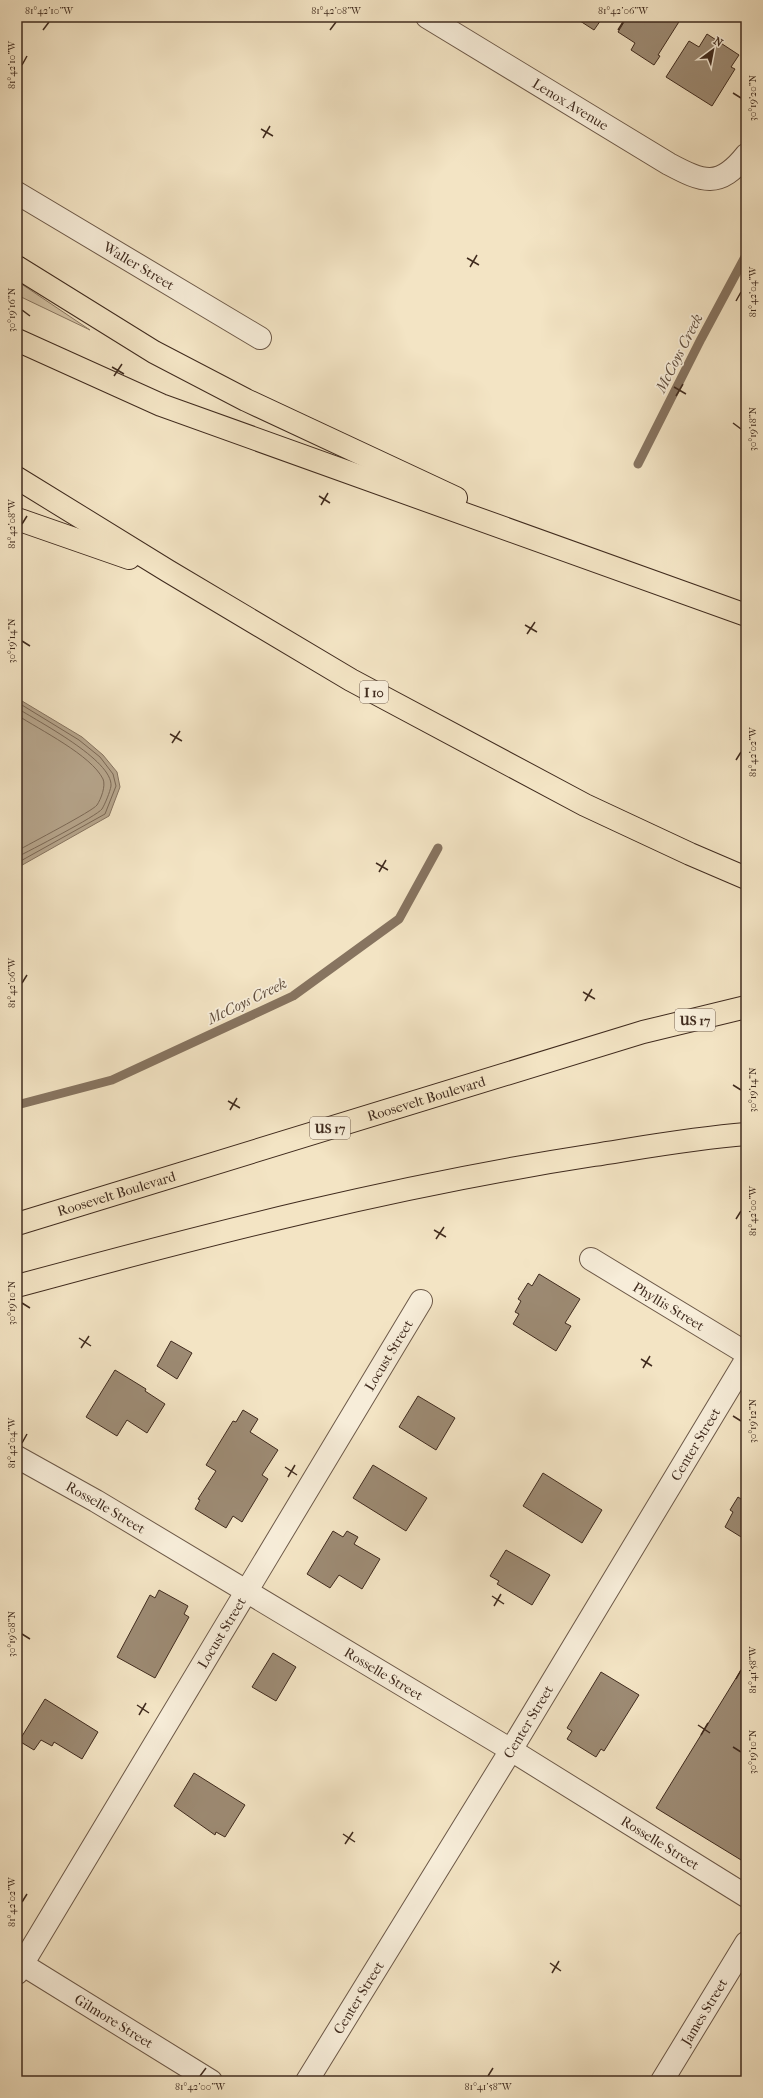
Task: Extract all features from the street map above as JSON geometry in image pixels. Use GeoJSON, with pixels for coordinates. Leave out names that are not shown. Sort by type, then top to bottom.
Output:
{"type":"FeatureCollection","features":[{"type":"Feature","properties":{"kind":"highway"},"geometry":{"type":"LineString","coordinates":[[17,267],[154,352],[246,400],[575,554]]}},
{"type":"Feature","properties":{"kind":"highway"},"geometry":{"type":"LineString","coordinates":[[17,340],[161,405],[746,615]]}},
{"type":"Feature","properties":{"kind":"highway","name":"I 10"},"geometry":{"type":"LineString","coordinates":[[17,478],[168,571],[351,680],[585,805],[690,854],[746,878]]}},
{"type":"Feature","properties":{"kind":"highway"},"geometry":{"type":"LineString","coordinates":[[17,519],[168,571]]}},
{"type":"Feature","properties":{"kind":"highway","name":"Roosevelt Boulevard"},"geometry":{"type":"LineString","coordinates":[[17,1224],[643,1032],[746,1007]]}},
{"type":"Feature","properties":{"kind":"highway"},"geometry":{"type":"LineString","coordinates":[[17,1286],[216,1233],[429,1184],[542,1163],[711,1137],[746,1134]]}},
{"type":"Feature","properties":{"kind":"street","name":"Lenox Avenue"},"geometry":{"type":"LineString","coordinates":[[427,17],[694,178],[718,179],[736,167],[746,155]]}},
{"type":"Feature","properties":{"kind":"street","name":"Waller Street"},"geometry":{"type":"LineString","coordinates":[[17,193],[260,338]]}},
{"type":"Feature","properties":{"kind":"street","name":"Phyllis Street"},"geometry":{"type":"LineString","coordinates":[[591,1259],[746,1353]]}},
{"type":"Feature","properties":{"kind":"street","name":"Locust Street"},"geometry":{"type":"LineString","coordinates":[[19,1966],[421,1301]]}},
{"type":"Feature","properties":{"kind":"street","name":"Center Street"},"geometry":{"type":"LineString","coordinates":[[307,2081],[511,1750],[746,1360]]}},
{"type":"Feature","properties":{"kind":"street","name":"Rosselle Street"},"geometry":{"type":"LineString","coordinates":[[17,1457],[96,1501],[247,1591],[511,1750],[746,1896]]}},
{"type":"Feature","properties":{"kind":"street","name":"James Street"},"geometry":{"type":"LineString","coordinates":[[662,2081],[746,1943]]}},
{"type":"Feature","properties":{"kind":"street","name":"Gilmore Street"},"geometry":{"type":"LineString","coordinates":[[19,1966],[211,2081]]}},
{"type":"Feature","properties":{"kind":"shaded area"},"geometry":{"type":"Polygon","coordinates":[[[17,281],[90,330],[17,295],[17,281]]]}},
{"type":"Feature","properties":{"kind":"water"},"geometry":{"type":"Polygon","coordinates":[[[17,698],[82,737],[103,755],[117,772],[120,787],[109,816],[17,868],[17,698]]]}},
{"type":"Feature","properties":{"kind":"building"},"geometry":{"type":"Polygon","coordinates":[[[578,17],[603,17],[594,30],[577,19],[578,17]]]}},
{"type":"Feature","properties":{"kind":"building"},"geometry":{"type":"Polygon","coordinates":[[[627,17],[682,17],[658,55],[660,56],[654,65],[631,50],[635,43],[618,32],[627,17]]]}},
{"type":"Feature","properties":{"kind":"building"},"geometry":{"type":"Polygon","coordinates":[[[707,34],[739,55],[731,67],[735,69],[712,106],[666,77],[689,41],[699,47],[707,34]]]}},
{"type":"Feature","properties":{"kind":"building"},"geometry":{"type":"Polygon","coordinates":[[[539,1274],[580,1299],[565,1323],[571,1326],[556,1351],[513,1324],[519,1314],[515,1312],[521,1301],[518,1299],[528,1283],[532,1286],[539,1274]]]}},
{"type":"Feature","properties":{"kind":"building"},"geometry":{"type":"Polygon","coordinates":[[[171,1341],[192,1353],[177,1379],[157,1366],[171,1341]]]}},
{"type":"Feature","properties":{"kind":"building"},"geometry":{"type":"Polygon","coordinates":[[[115,1370],[146,1389],[145,1391],[165,1404],[147,1433],[127,1420],[117,1436],[86,1417],[115,1370]]]}},
{"type":"Feature","properties":{"kind":"building"},"geometry":{"type":"Polygon","coordinates":[[[418,1396],[455,1418],[436,1450],[399,1427],[418,1396]]]}},
{"type":"Feature","properties":{"kind":"building"},"geometry":{"type":"Polygon","coordinates":[[[243,1410],[258,1419],[250,1432],[278,1450],[262,1475],[268,1479],[242,1522],[233,1516],[226,1528],[195,1509],[200,1500],[198,1499],[216,1471],[206,1465],[233,1421],[236,1422],[243,1410]]]}},
{"type":"Feature","properties":{"kind":"building"},"geometry":{"type":"Polygon","coordinates":[[[373,1465],[427,1498],[406,1531],[353,1498],[373,1465]]]}},
{"type":"Feature","properties":{"kind":"building"},"geometry":{"type":"Polygon","coordinates":[[[543,1473],[602,1510],[582,1543],[523,1506],[543,1473]]]}},
{"type":"Feature","properties":{"kind":"building"},"geometry":{"type":"Polygon","coordinates":[[[743,1496],[746,1498],[746,1540],[725,1527],[733,1512],[730,1510],[738,1497],[741,1499],[743,1496]]]}},
{"type":"Feature","properties":{"kind":"building"},"geometry":{"type":"Polygon","coordinates":[[[333,1531],[343,1537],[347,1531],[358,1537],[354,1544],[380,1559],[362,1589],[339,1575],[330,1588],[307,1574],[333,1531]]]}},
{"type":"Feature","properties":{"kind":"building"},"geometry":{"type":"Polygon","coordinates":[[[506,1550],[550,1575],[532,1605],[497,1584],[499,1581],[490,1576],[506,1550]]]}},
{"type":"Feature","properties":{"kind":"building"},"geometry":{"type":"Polygon","coordinates":[[[159,1590],[188,1606],[184,1614],[189,1617],[155,1678],[117,1657],[150,1595],[155,1598],[159,1590]]]}},
{"type":"Feature","properties":{"kind":"building"},"geometry":{"type":"Polygon","coordinates":[[[273,1653],[296,1667],[276,1701],[252,1687],[273,1653]]]}},
{"type":"Feature","properties":{"kind":"building"},"geometry":{"type":"Polygon","coordinates":[[[746,1662],[746,1863],[656,1808],[746,1662]]]}},
{"type":"Feature","properties":{"kind":"building"},"geometry":{"type":"Polygon","coordinates":[[[601,1672],[639,1695],[604,1751],[601,1749],[596,1757],[567,1739],[572,1731],[567,1728],[601,1672]]]}},
{"type":"Feature","properties":{"kind":"building"},"geometry":{"type":"Polygon","coordinates":[[[45,1699],[98,1732],[82,1759],[54,1742],[52,1746],[41,1740],[34,1750],[19,1741],[45,1699]]]}},
{"type":"Feature","properties":{"kind":"building"},"geometry":{"type":"Polygon","coordinates":[[[194,1773],[245,1805],[225,1837],[216,1832],[215,1835],[174,1806],[194,1773]]]}},
{"type":"Feature","properties":{"kind":"waterway","name":"McCoys Creek"},"geometry":{"type":"LineString","coordinates":[[638,464],[701,339],[746,255]]}},
{"type":"Feature","properties":{"kind":"waterway","name":"McCoys Creek"},"geometry":{"type":"LineString","coordinates":[[17,1105],[112,1080],[293,996],[399,919],[438,848]]}}]}
